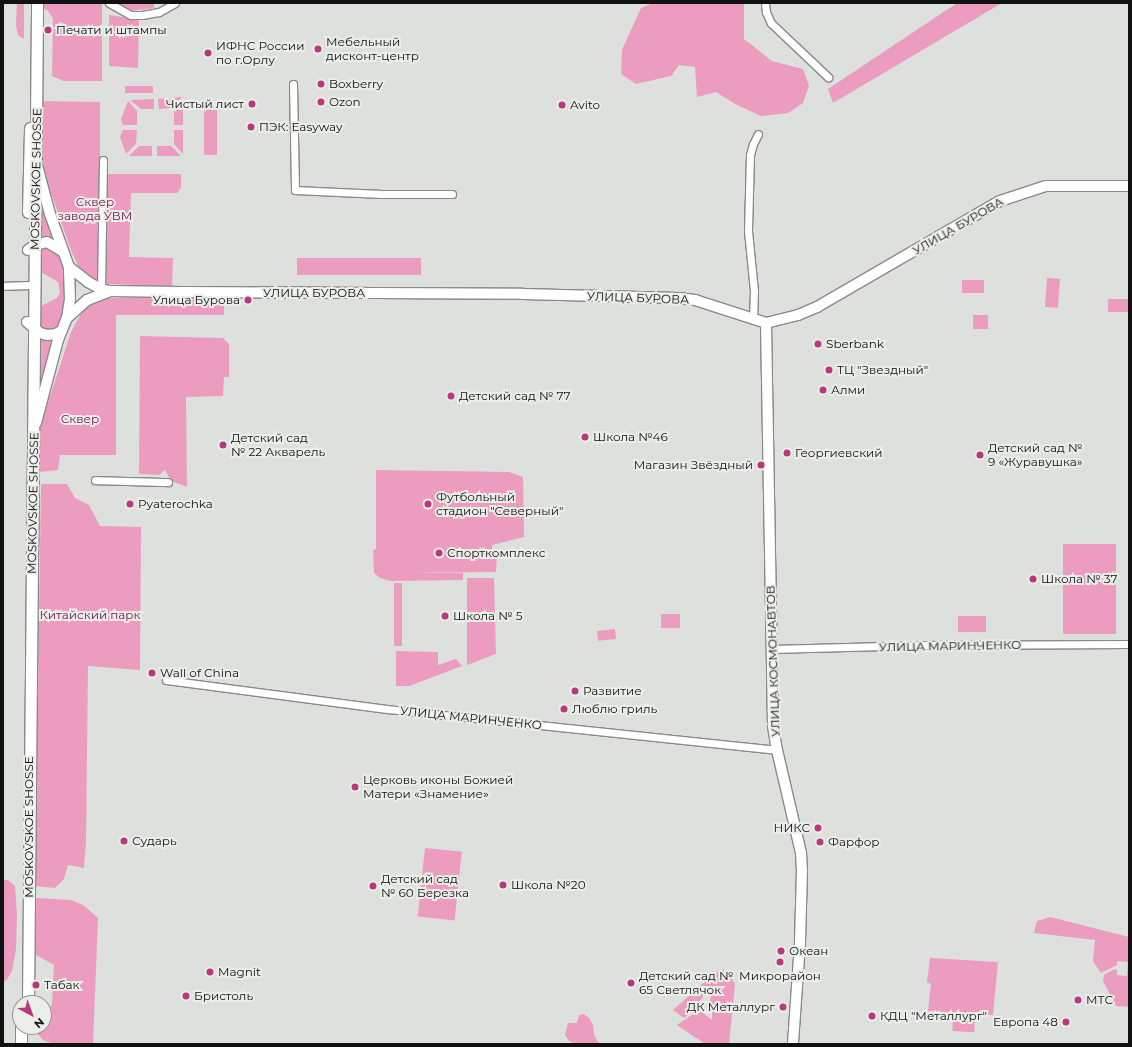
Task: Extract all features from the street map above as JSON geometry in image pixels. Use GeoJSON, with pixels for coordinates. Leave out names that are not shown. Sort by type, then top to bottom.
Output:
{"type":"FeatureCollection","features":[{"type":"Feature","properties":{"kind":"main road","name":"MOSKOVSKOE SHOSSE"},"geometry":{"type":"LineString","coordinates":[[21,995],[31,285],[31,3]]}},
{"type":"Feature","properties":{"kind":"main road","name":"MOSKOVSKOE SHOSSE"},"geometry":{"type":"LineString","coordinates":[[31,248],[37,165],[37,3]]}},
{"type":"Feature","properties":{"kind":"main road"},"geometry":{"type":"LineString","coordinates":[[34,431],[61,331],[67,318],[70,299],[69,267],[62,251],[37,165]]}},
{"type":"Feature","properties":{"kind":"main road","name":"УЛИЦА БУРОВА"},"geometry":{"type":"LineString","coordinates":[[106,290],[517,294],[679,298],[695,300],[766,323],[798,315],[817,307],[1000,201],[1046,186],[1129,186]]}},
{"type":"Feature","properties":{"kind":"main road"},"geometry":{"type":"LineString","coordinates":[[31,248],[47,242],[53,244],[62,251]]}},
{"type":"Feature","properties":{"kind":"main road"},"geometry":{"type":"LineString","coordinates":[[69,267],[88,282],[106,290]]}},
{"type":"Feature","properties":{"kind":"main road"},"geometry":{"type":"LineString","coordinates":[[67,318],[87,300],[106,290]]}},
{"type":"Feature","properties":{"kind":"main road","name":"УЛИЦА КОСМОНАВТОВ"},"geometry":{"type":"LineString","coordinates":[[766,323],[774,726],[777,750],[801,852],[802,870],[800,943],[793,1044]]}},
{"type":"Feature","properties":{"kind":"main road","name":"MOSKOVSKOE SHOSSE"},"geometry":{"type":"LineString","coordinates":[[28,995],[34,431],[30,325]]}},
{"type":"Feature","properties":{"kind":"main road"},"geometry":{"type":"LineString","coordinates":[[30,325],[47,335],[56,334],[61,331]]}},
{"type":"Feature","properties":{"kind":"street"},"geometry":{"type":"LineString","coordinates":[[109,3],[131,15],[142,16],[159,12],[175,3]]}},
{"type":"Feature","properties":{"kind":"street"},"geometry":{"type":"LineString","coordinates":[[159,3],[159,12]]}},
{"type":"Feature","properties":{"kind":"street"},"geometry":{"type":"LineString","coordinates":[[765,3],[766,12],[771,23],[828,77]]}},
{"type":"Feature","properties":{"kind":"street"},"geometry":{"type":"LineString","coordinates":[[293,84],[295,190],[382,194],[452,194]]}},
{"type":"Feature","properties":{"kind":"street"},"geometry":{"type":"LineString","coordinates":[[753,319],[754,291],[748,231],[750,155],[758,134]]}},
{"type":"Feature","properties":{"kind":"street"},"geometry":{"type":"LineString","coordinates":[[103,160],[106,290]]}},
{"type":"Feature","properties":{"kind":"street"},"geometry":{"type":"LineString","coordinates":[[3,286],[31,285]]}},
{"type":"Feature","properties":{"kind":"street"},"geometry":{"type":"LineString","coordinates":[[96,480],[168,482]]}},
{"type":"Feature","properties":{"kind":"street","name":"УЛИЦА МАРИНЧЕНКО"},"geometry":{"type":"LineString","coordinates":[[772,649],[922,645],[1129,644]]}},
{"type":"Feature","properties":{"kind":"street","name":"УЛИЦА МАРИНЧЕНКО"},"geometry":{"type":"LineString","coordinates":[[166,680],[387,709],[777,750]]}},
{"type":"Feature","properties":{"kind":"green space"},"geometry":{"type":"Polygon","coordinates":[[[17,3],[24,4],[24,39],[18,35],[16,25],[17,3]]]}},
{"type":"Feature","properties":{"kind":"green space"},"geometry":{"type":"Polygon","coordinates":[[[40,3],[102,3],[102,81],[63,81],[52,76],[53,18],[47,10],[40,7],[40,3]]]}},
{"type":"Feature","properties":{"kind":"green space"},"geometry":{"type":"Polygon","coordinates":[[[116,3],[154,3],[154,8],[129,11],[116,3]]]}},
{"type":"Feature","properties":{"kind":"green space"},"geometry":{"type":"Polygon","coordinates":[[[653,3],[744,3],[744,39],[772,61],[803,69],[809,86],[803,103],[788,113],[761,116],[735,104],[716,92],[697,97],[695,67],[679,65],[671,76],[636,84],[621,74],[622,50],[641,8],[653,3]]]}},
{"type":"Feature","properties":{"kind":"green space"},"geometry":{"type":"Polygon","coordinates":[[[957,3],[1002,3],[833,103],[828,89],[957,3]]]}},
{"type":"Feature","properties":{"kind":"green space"},"geometry":{"type":"Polygon","coordinates":[[[109,15],[136,19],[139,21],[138,68],[109,66],[109,15]]]}},
{"type":"Feature","properties":{"kind":"green space"},"geometry":{"type":"Polygon","coordinates":[[[125,86],[153,86],[153,93],[125,93],[125,86]]]}},
{"type":"Feature","properties":{"kind":"green space"},"geometry":{"type":"Polygon","coordinates":[[[182,97],[173,108],[159,109],[158,99],[182,97]]]}},
{"type":"Feature","properties":{"kind":"green space"},"geometry":{"type":"Polygon","coordinates":[[[154,99],[154,109],[141,109],[130,100],[154,99]]]}},
{"type":"Feature","properties":{"kind":"green space","name":"Сквер завода УВМ"},"geometry":{"type":"Polygon","coordinates":[[[40,101],[100,102],[100,174],[181,174],[181,188],[177,193],[131,193],[129,257],[173,258],[172,286],[107,284],[90,277],[79,267],[72,253],[41,164],[40,101]]]}},
{"type":"Feature","properties":{"kind":"green space"},"geometry":{"type":"Polygon","coordinates":[[[128,101],[137,111],[137,125],[123,125],[121,119],[128,101]]]}},
{"type":"Feature","properties":{"kind":"green space"},"geometry":{"type":"Polygon","coordinates":[[[183,101],[183,125],[174,125],[174,111],[183,101]]]}},
{"type":"Feature","properties":{"kind":"green space"},"geometry":{"type":"Polygon","coordinates":[[[204,105],[217,105],[217,155],[204,155],[204,105]]]}},
{"type":"Feature","properties":{"kind":"green space"},"geometry":{"type":"Polygon","coordinates":[[[123,130],[137,130],[136,144],[126,154],[120,137],[123,130]]]}},
{"type":"Feature","properties":{"kind":"green space"},"geometry":{"type":"Polygon","coordinates":[[[174,130],[183,130],[183,154],[174,144],[174,130]]]}},
{"type":"Feature","properties":{"kind":"green space"},"geometry":{"type":"Polygon","coordinates":[[[139,146],[152,146],[152,156],[129,156],[139,146]]]}},
{"type":"Feature","properties":{"kind":"green space"},"geometry":{"type":"Polygon","coordinates":[[[157,146],[171,146],[181,156],[157,156],[157,146]]]}},
{"type":"Feature","properties":{"kind":"green space"},"geometry":{"type":"Polygon","coordinates":[[[41,196],[58,244],[38,240],[41,196]]]}},
{"type":"Feature","properties":{"kind":"green space"},"geometry":{"type":"Polygon","coordinates":[[[49,247],[57,250],[64,264],[67,290],[64,318],[54,330],[42,330],[38,324],[39,307],[57,298],[60,293],[58,282],[39,271],[39,253],[43,248],[49,247]]]}},
{"type":"Feature","properties":{"kind":"green space"},"geometry":{"type":"Polygon","coordinates":[[[297,258],[421,258],[421,275],[297,275],[297,258]]]}},
{"type":"Feature","properties":{"kind":"green space"},"geometry":{"type":"Polygon","coordinates":[[[1047,278],[1060,279],[1058,308],[1045,307],[1047,278]]]}},
{"type":"Feature","properties":{"kind":"green space"},"geometry":{"type":"Polygon","coordinates":[[[962,280],[984,280],[984,293],[962,293],[962,280]]]}},
{"type":"Feature","properties":{"kind":"green space","name":"Сквер"},"geometry":{"type":"Polygon","coordinates":[[[108,298],[224,298],[224,315],[116,315],[116,455],[60,455],[58,470],[40,472],[38,441],[42,421],[71,332],[83,310],[96,302],[108,298]]]}},
{"type":"Feature","properties":{"kind":"green space"},"geometry":{"type":"Polygon","coordinates":[[[1108,299],[1129,299],[1129,312],[1108,312],[1108,299]]]}},
{"type":"Feature","properties":{"kind":"green space"},"geometry":{"type":"Polygon","coordinates":[[[973,315],[988,315],[988,329],[973,329],[973,315]]]}},
{"type":"Feature","properties":{"kind":"green space"},"geometry":{"type":"Polygon","coordinates":[[[37,335],[55,339],[37,406],[37,335]]]}},
{"type":"Feature","properties":{"kind":"green space"},"geometry":{"type":"Polygon","coordinates":[[[140,336],[223,338],[229,344],[229,377],[224,377],[223,396],[186,397],[187,487],[171,481],[165,470],[159,475],[139,474],[140,336]]]}},
{"type":"Feature","properties":{"kind":"green space"},"geometry":{"type":"Polygon","coordinates":[[[376,470],[509,472],[523,477],[524,537],[492,545],[492,553],[497,554],[496,572],[401,573],[463,573],[463,580],[390,581],[380,578],[374,573],[373,550],[376,549],[376,470]]]}},
{"type":"Feature","properties":{"kind":"green space","name":"Китайский парк"},"geometry":{"type":"Polygon","coordinates":[[[41,484],[67,484],[75,498],[89,505],[100,526],[141,527],[140,670],[88,666],[86,841],[84,868],[68,865],[64,879],[55,888],[35,886],[41,484]]]}},
{"type":"Feature","properties":{"kind":"green space"},"geometry":{"type":"Polygon","coordinates":[[[1063,544],[1116,544],[1116,634],[1063,634],[1063,544]]]}},
{"type":"Feature","properties":{"kind":"green space"},"geometry":{"type":"Polygon","coordinates":[[[467,578],[494,578],[496,654],[467,665],[467,578]]]}},
{"type":"Feature","properties":{"kind":"green space"},"geometry":{"type":"Polygon","coordinates":[[[394,583],[402,583],[402,646],[394,646],[394,583]]]}},
{"type":"Feature","properties":{"kind":"green space"},"geometry":{"type":"Polygon","coordinates":[[[661,614],[680,614],[680,628],[661,628],[661,614]]]}},
{"type":"Feature","properties":{"kind":"green space"},"geometry":{"type":"Polygon","coordinates":[[[958,616],[986,616],[986,632],[958,632],[958,616]]]}},
{"type":"Feature","properties":{"kind":"green space"},"geometry":{"type":"Polygon","coordinates":[[[615,629],[616,639],[598,641],[597,631],[615,629]]]}},
{"type":"Feature","properties":{"kind":"green space"},"geometry":{"type":"Polygon","coordinates":[[[396,651],[438,652],[438,665],[456,659],[462,666],[409,686],[396,686],[396,651]]]}},
{"type":"Feature","properties":{"kind":"green space"},"geometry":{"type":"Polygon","coordinates":[[[425,848],[462,852],[455,920],[418,917],[425,848]]]}},
{"type":"Feature","properties":{"kind":"green space"},"geometry":{"type":"Polygon","coordinates":[[[3,880],[8,880],[15,886],[17,916],[16,949],[12,971],[6,981],[3,981],[3,880]]]}},
{"type":"Feature","properties":{"kind":"green space"},"geometry":{"type":"Polygon","coordinates":[[[36,898],[71,900],[83,905],[98,918],[93,1044],[53,1044],[43,1040],[39,1035],[52,1035],[54,965],[36,955],[36,898]]]}},
{"type":"Feature","properties":{"kind":"green space"},"geometry":{"type":"Polygon","coordinates":[[[1050,917],[1129,937],[1129,1007],[1116,1006],[1103,981],[1104,975],[1115,969],[1117,970],[1117,975],[1127,976],[1128,962],[1117,961],[1117,965],[1101,973],[1093,961],[1095,940],[1034,933],[1037,921],[1050,917]]]}},
{"type":"Feature","properties":{"kind":"green space"},"geometry":{"type":"Polygon","coordinates":[[[930,958],[998,962],[993,1015],[928,1011],[931,984],[927,982],[930,958]]]}},
{"type":"Feature","properties":{"kind":"green space"},"geometry":{"type":"Polygon","coordinates":[[[718,970],[724,970],[735,984],[729,1044],[705,1044],[677,1025],[699,1010],[712,1020],[712,1013],[708,1012],[708,1007],[712,993],[707,992],[684,1018],[673,1010],[718,970]]]}},
{"type":"Feature","properties":{"kind":"green space"},"geometry":{"type":"Polygon","coordinates":[[[584,1014],[589,1018],[593,1025],[594,1034],[597,1041],[601,1044],[577,1044],[569,1041],[565,1035],[568,1023],[577,1023],[579,1015],[584,1014]]]}},
{"type":"Feature","properties":{"kind":"green space"},"geometry":{"type":"Polygon","coordinates":[[[953,1018],[975,1019],[974,1032],[952,1031],[953,1018]]]}},
{"type":"Feature","properties":{"kind":"place","name":"Печати и штампы"},"geometry":{"type":"Point","coordinates":[48,30]}},
{"type":"Feature","properties":{"kind":"place","name":"Мебельный дисконт-центр"},"geometry":{"type":"Point","coordinates":[318,49]}},
{"type":"Feature","properties":{"kind":"place","name":"ИФНС России по г.Орлу"},"geometry":{"type":"Point","coordinates":[208,53]}},
{"type":"Feature","properties":{"kind":"place","name":"Boxberry"},"geometry":{"type":"Point","coordinates":[321,84]}},
{"type":"Feature","properties":{"kind":"place","name":"Ozon"},"geometry":{"type":"Point","coordinates":[321,102]}},
{"type":"Feature","properties":{"kind":"place","name":"Чистый лист"},"geometry":{"type":"Point","coordinates":[252,104]}},
{"type":"Feature","properties":{"kind":"place","name":"Avito"},"geometry":{"type":"Point","coordinates":[562,105]}},
{"type":"Feature","properties":{"kind":"place","name":"ПЭК: Easyway"},"geometry":{"type":"Point","coordinates":[251,127]}},
{"type":"Feature","properties":{"kind":"place","name":"Улица Бурова"},"geometry":{"type":"Point","coordinates":[248,300]}},
{"type":"Feature","properties":{"kind":"place","name":"Sberbank"},"geometry":{"type":"Point","coordinates":[818,344]}},
{"type":"Feature","properties":{"kind":"place","name":"ТЦ \"Звездный\""},"geometry":{"type":"Point","coordinates":[829,370]}},
{"type":"Feature","properties":{"kind":"place","name":"Алми"},"geometry":{"type":"Point","coordinates":[823,390]}},
{"type":"Feature","properties":{"kind":"place","name":"Детский сад № 77"},"geometry":{"type":"Point","coordinates":[451,396]}},
{"type":"Feature","properties":{"kind":"place","name":"Школа №46"},"geometry":{"type":"Point","coordinates":[585,437]}},
{"type":"Feature","properties":{"kind":"place","name":"Детский сад № 22 Акварель"},"geometry":{"type":"Point","coordinates":[223,445]}},
{"type":"Feature","properties":{"kind":"place","name":"Георгиевский"},"geometry":{"type":"Point","coordinates":[787,453]}},
{"type":"Feature","properties":{"kind":"place","name":"Детский сад № 9 «Журавушка»"},"geometry":{"type":"Point","coordinates":[980,455]}},
{"type":"Feature","properties":{"kind":"place","name":"Магазин Звёздный"},"geometry":{"type":"Point","coordinates":[761,465]}},
{"type":"Feature","properties":{"kind":"place","name":"Pyaterochka"},"geometry":{"type":"Point","coordinates":[130,504]}},
{"type":"Feature","properties":{"kind":"place","name":"Футбольный стадион \"Северный\""},"geometry":{"type":"Point","coordinates":[428,504]}},
{"type":"Feature","properties":{"kind":"place","name":"Спорткомплекс"},"geometry":{"type":"Point","coordinates":[439,553]}},
{"type":"Feature","properties":{"kind":"place","name":"Школа № 37"},"geometry":{"type":"Point","coordinates":[1033,579]}},
{"type":"Feature","properties":{"kind":"place","name":"Школа № 5"},"geometry":{"type":"Point","coordinates":[445,616]}},
{"type":"Feature","properties":{"kind":"place","name":"Wall of China"},"geometry":{"type":"Point","coordinates":[152,673]}},
{"type":"Feature","properties":{"kind":"place","name":"Развитие"},"geometry":{"type":"Point","coordinates":[575,691]}},
{"type":"Feature","properties":{"kind":"place","name":"Люблю гриль"},"geometry":{"type":"Point","coordinates":[564,709]}},
{"type":"Feature","properties":{"kind":"place","name":"Церковь иконы Божией Матери «Знамение»"},"geometry":{"type":"Point","coordinates":[355,787]}},
{"type":"Feature","properties":{"kind":"place","name":"НИКС"},"geometry":{"type":"Point","coordinates":[818,828]}},
{"type":"Feature","properties":{"kind":"place","name":"Сударь"},"geometry":{"type":"Point","coordinates":[124,841]}},
{"type":"Feature","properties":{"kind":"place","name":"Фарфор"},"geometry":{"type":"Point","coordinates":[820,842]}},
{"type":"Feature","properties":{"kind":"place","name":"Школа №20"},"geometry":{"type":"Point","coordinates":[503,885]}},
{"type":"Feature","properties":{"kind":"place","name":"Детский сад № 60 Березка"},"geometry":{"type":"Point","coordinates":[373,886]}},
{"type":"Feature","properties":{"kind":"place","name":"Океан"},"geometry":{"type":"Point","coordinates":[781,951]}},
{"type":"Feature","properties":{"kind":"place","name":"Микрорайон"},"geometry":{"type":"Point","coordinates":[780,962]}},
{"type":"Feature","properties":{"kind":"place","name":"Magnit"},"geometry":{"type":"Point","coordinates":[210,972]}},
{"type":"Feature","properties":{"kind":"place","name":"Детский сад № 65 Светлячок"},"geometry":{"type":"Point","coordinates":[631,983]}},
{"type":"Feature","properties":{"kind":"place","name":"Табак"},"geometry":{"type":"Point","coordinates":[36,985]}},
{"type":"Feature","properties":{"kind":"place","name":"Бристоль"},"geometry":{"type":"Point","coordinates":[186,996]}},
{"type":"Feature","properties":{"kind":"place","name":"МТС"},"geometry":{"type":"Point","coordinates":[1078,1000]}},
{"type":"Feature","properties":{"kind":"place","name":"ДК Металлург"},"geometry":{"type":"Point","coordinates":[783,1007]}},
{"type":"Feature","properties":{"kind":"place","name":"КДЦ \"Металлург\""},"geometry":{"type":"Point","coordinates":[872,1016]}},
{"type":"Feature","properties":{"kind":"place","name":"Европа 48"},"geometry":{"type":"Point","coordinates":[1066,1022]}}]}
